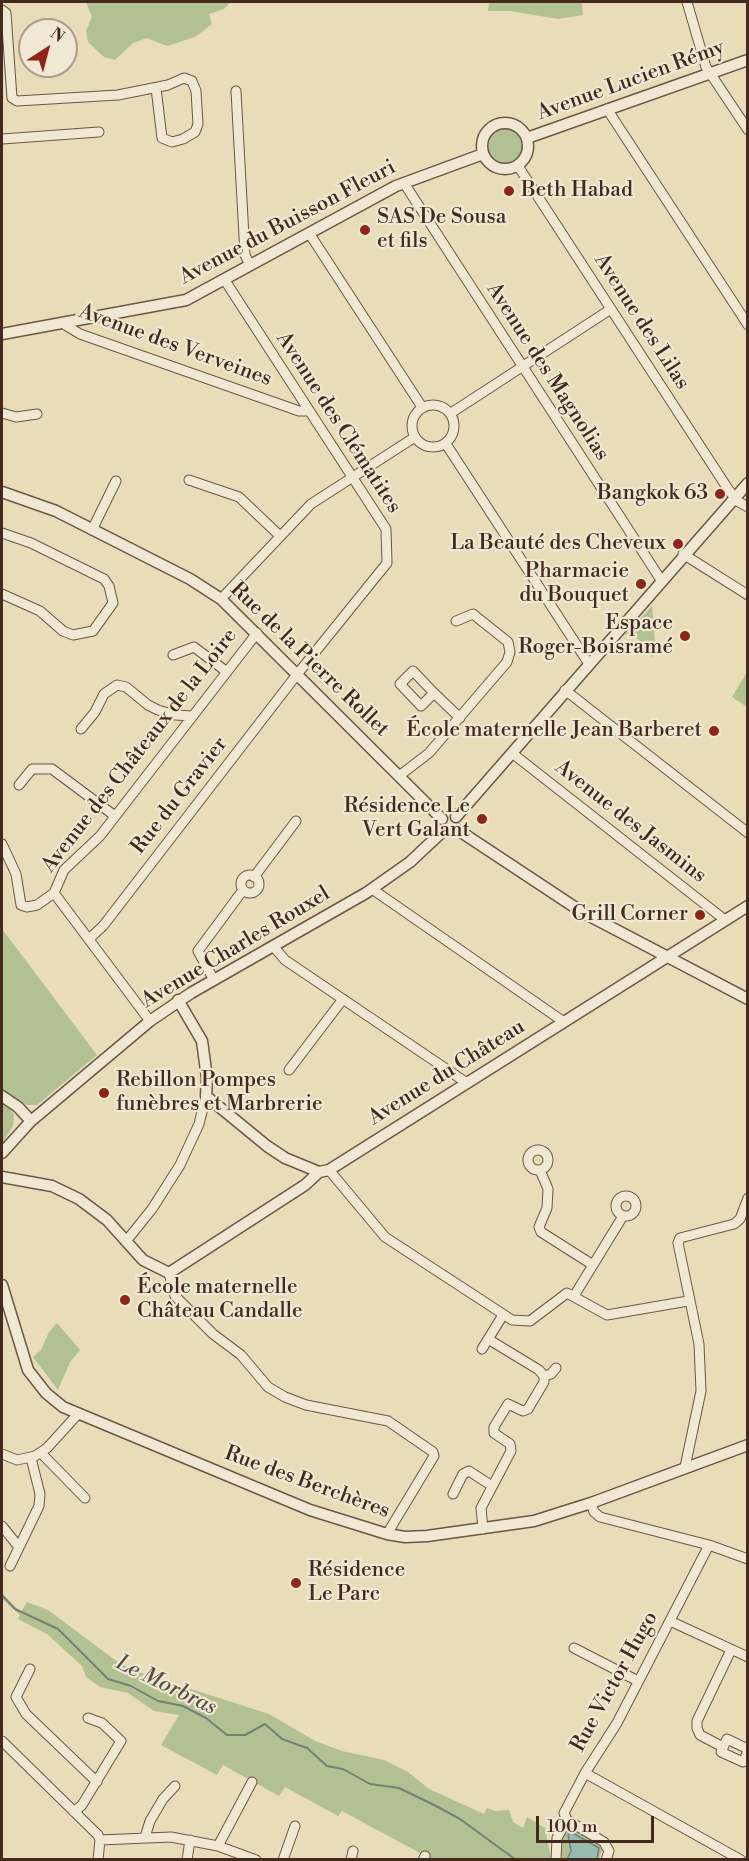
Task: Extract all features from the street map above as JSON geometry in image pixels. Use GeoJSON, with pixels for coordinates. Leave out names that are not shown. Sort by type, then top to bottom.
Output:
{"type":"FeatureCollection","features":[{"type":"Feature","properties":{"kind":"street"},"geometry":{"type":"LineString","coordinates":[[687,2],[710,73],[747,130]]}},
{"type":"Feature","properties":{"kind":"street"},"geometry":{"type":"LineString","coordinates":[[3,7],[6,13],[12,98],[17,101],[118,95],[156,88],[184,78],[192,81],[196,91],[198,113],[195,132],[183,140],[172,142],[162,138],[156,88]]}},
{"type":"Feature","properties":{"kind":"street","name":"Avenue Lucien Rémy"},"geometry":{"type":"LineString","coordinates":[[527,138],[747,60]]}},
{"type":"Feature","properties":{"kind":"street"},"geometry":{"type":"LineString","coordinates":[[236,91],[245,255],[250,265]]}},
{"type":"Feature","properties":{"kind":"street"},"geometry":{"type":"LineString","coordinates":[[608,109],[747,325]]}},
{"type":"Feature","properties":{"kind":"street"},"geometry":{"type":"LineString","coordinates":[[513,125],[527,138],[527,154],[518,166],[511,169],[498,168],[483,154],[485,135],[494,126],[513,125]]}},
{"type":"Feature","properties":{"kind":"street"},"geometry":{"type":"LineString","coordinates":[[2,139],[99,132]]}},
{"type":"Feature","properties":{"kind":"street","name":"Avenue du Buisson Fleuri"},"geometry":{"type":"LineString","coordinates":[[2,334],[186,300],[404,183],[483,154]]}},
{"type":"Feature","properties":{"kind":"street","name":"Avenue des Lilas"},"geometry":{"type":"LineString","coordinates":[[518,166],[734,497],[747,507]]}},
{"type":"Feature","properties":{"kind":"street","name":"Avenue des Magnolias"},"geometry":{"type":"LineString","coordinates":[[404,183],[661,580]]}},
{"type":"Feature","properties":{"kind":"street"},"geometry":{"type":"LineString","coordinates":[[309,233],[422,407]]}},
{"type":"Feature","properties":{"kind":"street","name":"Avenue des Clématites"},"geometry":{"type":"LineString","coordinates":[[224,279],[386,529],[387,563],[298,673]]}},
{"type":"Feature","properties":{"kind":"street"},"geometry":{"type":"LineString","coordinates":[[451,413],[611,309]]}},
{"type":"Feature","properties":{"kind":"street","name":"Avenue des Verveines"},"geometry":{"type":"LineString","coordinates":[[62,323],[80,334],[299,411],[309,411]]}},
{"type":"Feature","properties":{"kind":"street"},"geometry":{"type":"LineString","coordinates":[[441,405],[451,413],[454,419],[454,433],[446,444],[432,447],[419,442],[415,437],[413,417],[422,407],[441,405]]}},
{"type":"Feature","properties":{"kind":"street"},"geometry":{"type":"LineString","coordinates":[[2,413],[16,417],[37,414]]}},
{"type":"Feature","properties":{"kind":"street"},"geometry":{"type":"LineString","coordinates":[[221,599],[311,504],[415,437]]}},
{"type":"Feature","properties":{"kind":"street"},"geometry":{"type":"LineString","coordinates":[[446,444],[589,664]]}},
{"type":"Feature","properties":{"kind":"street"},"geometry":{"type":"LineString","coordinates":[[189,480],[238,497],[280,536]]}},
{"type":"Feature","properties":{"kind":"street"},"geometry":{"type":"LineString","coordinates":[[92,530],[116,482]]}},
{"type":"Feature","properties":{"kind":"street"},"geometry":{"type":"LineString","coordinates":[[456,817],[747,483]]}},
{"type":"Feature","properties":{"kind":"street","name":"Rue de la Pierre Rollet"},"geometry":{"type":"LineString","coordinates":[[2,492],[56,512],[190,579],[221,599],[298,673],[442,819]]}},
{"type":"Feature","properties":{"kind":"street"},"geometry":{"type":"LineString","coordinates":[[2,533],[31,543],[104,579],[109,586],[112,603],[93,631],[73,635],[63,631],[40,611],[2,594]]}},
{"type":"Feature","properties":{"kind":"street"},"geometry":{"type":"LineString","coordinates":[[683,554],[747,595]]}},
{"type":"Feature","properties":{"kind":"street"},"geometry":{"type":"LineString","coordinates":[[399,776],[429,753],[507,662],[510,652],[508,642],[473,614],[456,621]]}},
{"type":"Feature","properties":{"kind":"street","name":"Avenue des Châteaux de la Loire"},"geometry":{"type":"LineString","coordinates":[[54,893],[64,870],[95,842],[257,633]]}},
{"type":"Feature","properties":{"kind":"street"},"geometry":{"type":"LineString","coordinates":[[173,655],[194,647],[227,672]]}},
{"type":"Feature","properties":{"kind":"street","name":"Rue du Gravier"},"geometry":{"type":"LineString","coordinates":[[89,939],[103,926],[298,673]]}},
{"type":"Feature","properties":{"kind":"street"},"geometry":{"type":"LineString","coordinates":[[81,729],[95,712],[104,694],[117,685],[126,687],[158,710],[175,715],[193,716]]}},
{"type":"Feature","properties":{"kind":"street"},"geometry":{"type":"LineString","coordinates":[[565,690],[747,833]]}},
{"type":"Feature","properties":{"kind":"street"},"geometry":{"type":"LineString","coordinates":[[434,693],[460,718]]}},
{"type":"Feature","properties":{"kind":"street","name":"Avenue des Jasmins"},"geometry":{"type":"LineString","coordinates":[[512,753],[725,920]]}},
{"type":"Feature","properties":{"kind":"street"},"geometry":{"type":"LineString","coordinates":[[20,785],[32,769],[52,769],[115,816]]}},
{"type":"Feature","properties":{"kind":"street"},"geometry":{"type":"LineString","coordinates":[[450,815],[456,817],[459,824],[458,830],[451,834],[442,831],[440,824],[442,819],[450,815]]}},
{"type":"Feature","properties":{"kind":"street"},"geometry":{"type":"LineString","coordinates":[[214,980],[198,951],[243,890],[241,885],[243,878],[254,877],[296,821]]}},
{"type":"Feature","properties":{"kind":"street"},"geometry":{"type":"LineString","coordinates":[[458,830],[563,901],[747,999]]}},
{"type":"Feature","properties":{"kind":"street","name":"Avenue Charles Rouxel"},"geometry":{"type":"LineString","coordinates":[[2,1154],[31,1121],[150,1020],[178,1000],[372,889],[410,862],[442,831]]}},
{"type":"Feature","properties":{"kind":"street"},"geometry":{"type":"LineString","coordinates":[[2,844],[16,874],[21,905],[27,907],[37,905],[54,893],[150,1020]]}},
{"type":"Feature","properties":{"kind":"street"},"geometry":{"type":"LineString","coordinates":[[372,889],[564,1022]]}},
{"type":"Feature","properties":{"kind":"street","name":"Avenue du Château"},"geometry":{"type":"LineString","coordinates":[[169,1273],[324,1171],[747,906]]}},
{"type":"Feature","properties":{"kind":"street"},"geometry":{"type":"LineString","coordinates":[[273,946],[285,960],[467,1083]]}},
{"type":"Feature","properties":{"kind":"street"},"geometry":{"type":"LineString","coordinates":[[289,1070],[343,999]]}},
{"type":"Feature","properties":{"kind":"street"},"geometry":{"type":"LineString","coordinates":[[127,1240],[152,1209],[180,1165],[198,1124],[206,1096],[207,1078],[202,1041],[178,1000]]}},
{"type":"Feature","properties":{"kind":"street"},"geometry":{"type":"LineString","coordinates":[[2,1096],[18,1107],[31,1121]]}},
{"type":"Feature","properties":{"kind":"street"},"geometry":{"type":"LineString","coordinates":[[206,1096],[285,1158],[324,1171],[385,1237],[512,1320],[530,1321],[561,1295],[567,1293],[607,1315],[688,1301]]}},
{"type":"Feature","properties":{"kind":"street"},"geometry":{"type":"LineString","coordinates":[[540,1170],[548,1189],[547,1208],[539,1227],[541,1232],[593,1265]]}},
{"type":"Feature","properties":{"kind":"street"},"geometry":{"type":"LineString","coordinates":[[2,1178],[62,1189],[94,1209],[127,1240],[143,1260],[169,1273],[175,1296],[213,1334],[241,1355],[268,1387],[306,1405],[388,1421],[431,1449],[434,1456],[389,1531]]}},
{"type":"Feature","properties":{"kind":"street"},"geometry":{"type":"LineString","coordinates":[[685,1467],[702,1391],[699,1344],[688,1301],[678,1243],[680,1238],[734,1224],[740,1219],[747,1198]]}},
{"type":"Feature","properties":{"kind":"street"},"geometry":{"type":"LineString","coordinates":[[574,1296],[623,1216]]}},
{"type":"Feature","properties":{"kind":"street","name":"Rue des Berchères"},"geometry":{"type":"LineString","coordinates":[[2,1290],[22,1356],[32,1377],[63,1407],[310,1510],[405,1537],[534,1521],[591,1503],[747,1444]]}},
{"type":"Feature","properties":{"kind":"street"},"geometry":{"type":"LineString","coordinates":[[482,1349],[503,1315]]}},
{"type":"Feature","properties":{"kind":"street"},"geometry":{"type":"LineString","coordinates":[[483,1529],[481,1508],[511,1451],[510,1444],[494,1433],[494,1427],[508,1404],[523,1411],[528,1409],[544,1382],[544,1376],[539,1370],[488,1339]]}},
{"type":"Feature","properties":{"kind":"street"},"geometry":{"type":"LineString","coordinates":[[544,1376],[552,1374],[556,1368]]}},
{"type":"Feature","properties":{"kind":"street"},"geometry":{"type":"LineString","coordinates":[[2,1454],[17,1460],[31,1458],[41,1453],[78,1414]]}},
{"type":"Feature","properties":{"kind":"street"},"geometry":{"type":"LineString","coordinates":[[41,1453],[85,1498]]}},
{"type":"Feature","properties":{"kind":"street"},"geometry":{"type":"LineString","coordinates":[[10,1566],[18,1546],[28,1534],[39,1506],[40,1494],[31,1458]]}},
{"type":"Feature","properties":{"kind":"street"},"geometry":{"type":"LineString","coordinates":[[453,1494],[466,1472],[492,1486]]}},
{"type":"Feature","properties":{"kind":"street"},"geometry":{"type":"LineString","coordinates":[[591,1503],[594,1512],[600,1516],[709,1545],[747,1559]]}},
{"type":"Feature","properties":{"kind":"street"},"geometry":{"type":"LineString","coordinates":[[2,1526],[18,1546]]}},
{"type":"Feature","properties":{"kind":"street","name":"Rue Victor Hugo"},"geometry":{"type":"LineString","coordinates":[[709,1545],[617,1723],[585,1773],[741,1860]]}},
{"type":"Feature","properties":{"kind":"street"},"geometry":{"type":"LineString","coordinates":[[670,1621],[747,1657]]}},
{"type":"Feature","properties":{"kind":"street"},"geometry":{"type":"LineString","coordinates":[[574,1648],[638,1681]]}},
{"type":"Feature","properties":{"kind":"street"},"geometry":{"type":"LineString","coordinates":[[723,1747],[700,1735],[697,1721],[731,1650]]}},
{"type":"Feature","properties":{"kind":"street"},"geometry":{"type":"LineString","coordinates":[[30,1669],[16,1697],[26,1714],[97,1782]]}},
{"type":"Feature","properties":{"kind":"street"},"geometry":{"type":"LineString","coordinates":[[74,1812],[97,1782],[121,1742],[102,1723],[88,1718]]}},
{"type":"Feature","properties":{"kind":"street"},"geometry":{"type":"LineString","coordinates":[[727,1739],[747,1754],[743,1762],[721,1752],[723,1747],[727,1739]]}},
{"type":"Feature","properties":{"kind":"street"},"geometry":{"type":"LineString","coordinates":[[2,1741],[100,1840],[98,1860]]}},
{"type":"Feature","properties":{"kind":"street"},"geometry":{"type":"LineString","coordinates":[[585,1773],[564,1811],[567,1820],[604,1842],[609,1851],[606,1860]]}},
{"type":"Feature","properties":{"kind":"street"},"geometry":{"type":"LineString","coordinates":[[218,1846],[252,1782]]}},
{"type":"Feature","properties":{"kind":"street"},"geometry":{"type":"LineString","coordinates":[[145,1837],[163,1799],[175,1786]]}},
{"type":"Feature","properties":{"kind":"street"},"geometry":{"type":"LineString","coordinates":[[556,1860],[557,1838],[567,1820]]}},
{"type":"Feature","properties":{"kind":"street"},"geometry":{"type":"LineString","coordinates":[[283,1860],[296,1826]]}},
{"type":"Feature","properties":{"kind":"street"},"geometry":{"type":"LineString","coordinates":[[100,1840],[145,1837],[190,1840],[218,1846],[256,1860]]}},
{"type":"Feature","properties":{"kind":"street"},"geometry":{"type":"LineString","coordinates":[[187,1860],[190,1840]]}},
{"type":"Feature","properties":{"kind":"green space"},"geometry":{"type":"Polygon","coordinates":[[[86,2],[230,3],[224,9],[209,14],[212,24],[195,37],[167,46],[147,38],[133,43],[115,60],[104,57],[88,42],[86,31],[92,17],[86,2]]]}},
{"type":"Feature","properties":{"kind":"green space"},"geometry":{"type":"Polygon","coordinates":[[[489,2],[582,2],[583,15],[558,19],[510,11],[488,11],[489,2]]]}},
{"type":"Feature","properties":{"kind":"green space"},"geometry":{"type":"Polygon","coordinates":[[[504,127],[519,133],[524,143],[519,159],[507,165],[494,161],[486,149],[491,134],[504,127]]]}},
{"type":"Feature","properties":{"kind":"green space"},"geometry":{"type":"Polygon","coordinates":[[[652,606],[656,653],[652,657],[650,655],[653,650],[629,633],[624,636],[652,606]]]}},
{"type":"Feature","properties":{"kind":"green space"},"geometry":{"type":"Polygon","coordinates":[[[747,672],[747,707],[732,697],[747,672]]]}},
{"type":"Feature","properties":{"kind":"green space"},"geometry":{"type":"Polygon","coordinates":[[[2,929],[97,1055],[37,1105],[27,1105],[2,1090],[2,929]]]}},
{"type":"Feature","properties":{"kind":"green space"},"geometry":{"type":"Polygon","coordinates":[[[2,1103],[14,1115],[13,1126],[3,1142],[2,1103]]]}},
{"type":"Feature","properties":{"kind":"green space"},"geometry":{"type":"Polygon","coordinates":[[[57,1323],[80,1350],[70,1362],[58,1390],[33,1357],[41,1350],[49,1332],[57,1323]]]}},
{"type":"Feature","properties":{"kind":"green space"},"geometry":{"type":"Polygon","coordinates":[[[2,1595],[21,1612],[27,1602],[48,1610],[119,1663],[141,1673],[269,1714],[315,1741],[342,1751],[384,1760],[408,1772],[429,1789],[484,1814],[487,1808],[496,1811],[509,1810],[513,1822],[523,1828],[527,1817],[545,1828],[551,1859],[431,1859],[342,1811],[338,1816],[285,1787],[279,1796],[223,1765],[217,1775],[161,1745],[179,1715],[154,1711],[128,1693],[100,1687],[86,1677],[82,1666],[47,1634],[18,1619],[20,1615],[2,1599],[2,1595]]]}},
{"type":"Feature","properties":{"kind":"green space"},"geometry":{"type":"Polygon","coordinates":[[[568,1827],[603,1847],[599,1859],[559,1860],[560,1842],[568,1827]]]}},
{"type":"Feature","properties":{"kind":"water"},"geometry":{"type":"Polygon","coordinates":[[[571,1832],[599,1848],[597,1859],[567,1859],[571,1851],[568,1835],[571,1832]]]}},
{"type":"Feature","properties":{"kind":"waterway","name":"Le Morbras"},"geometry":{"type":"LineString","coordinates":[[2,1595],[15,1609],[58,1629],[108,1679],[131,1686],[158,1701],[183,1706],[206,1718],[227,1735],[245,1735],[265,1724],[282,1739],[307,1748],[327,1766],[343,1769],[370,1784],[399,1788],[460,1819],[516,1860]]}},
{"type":"Feature","properties":{"kind":"place","name":"Beth Habad"},"geometry":{"type":"Point","coordinates":[509,191]}},
{"type":"Feature","properties":{"kind":"place","name":"SAS De Sousa et fils"},"geometry":{"type":"Point","coordinates":[365,230]}},
{"type":"Feature","properties":{"kind":"place","name":"Bangkok 63"},"geometry":{"type":"Point","coordinates":[720,494]}},
{"type":"Feature","properties":{"kind":"place","name":"La Beauté des Cheveux"},"geometry":{"type":"Point","coordinates":[678,544]}},
{"type":"Feature","properties":{"kind":"place","name":"Pharmacie du Bouquet"},"geometry":{"type":"Point","coordinates":[641,584]}},
{"type":"Feature","properties":{"kind":"place","name":"Espace Roger-Boisramé"},"geometry":{"type":"Point","coordinates":[685,636]}},
{"type":"Feature","properties":{"kind":"place","name":"École maternelle Jean Barberet"},"geometry":{"type":"Point","coordinates":[714,731]}},
{"type":"Feature","properties":{"kind":"place","name":"Résidence Le Vert Galant"},"geometry":{"type":"Point","coordinates":[482,819]}},
{"type":"Feature","properties":{"kind":"place","name":"Grill Corner"},"geometry":{"type":"Point","coordinates":[700,915]}},
{"type":"Feature","properties":{"kind":"place","name":"Rebillon Pompes funèbres et Marbrerie"},"geometry":{"type":"Point","coordinates":[104,1093]}},
{"type":"Feature","properties":{"kind":"place","name":"École maternelle Château Candalle"},"geometry":{"type":"Point","coordinates":[125,1300]}},
{"type":"Feature","properties":{"kind":"place","name":"Résidence Le Parc"},"geometry":{"type":"Point","coordinates":[296,1583]}}]}
